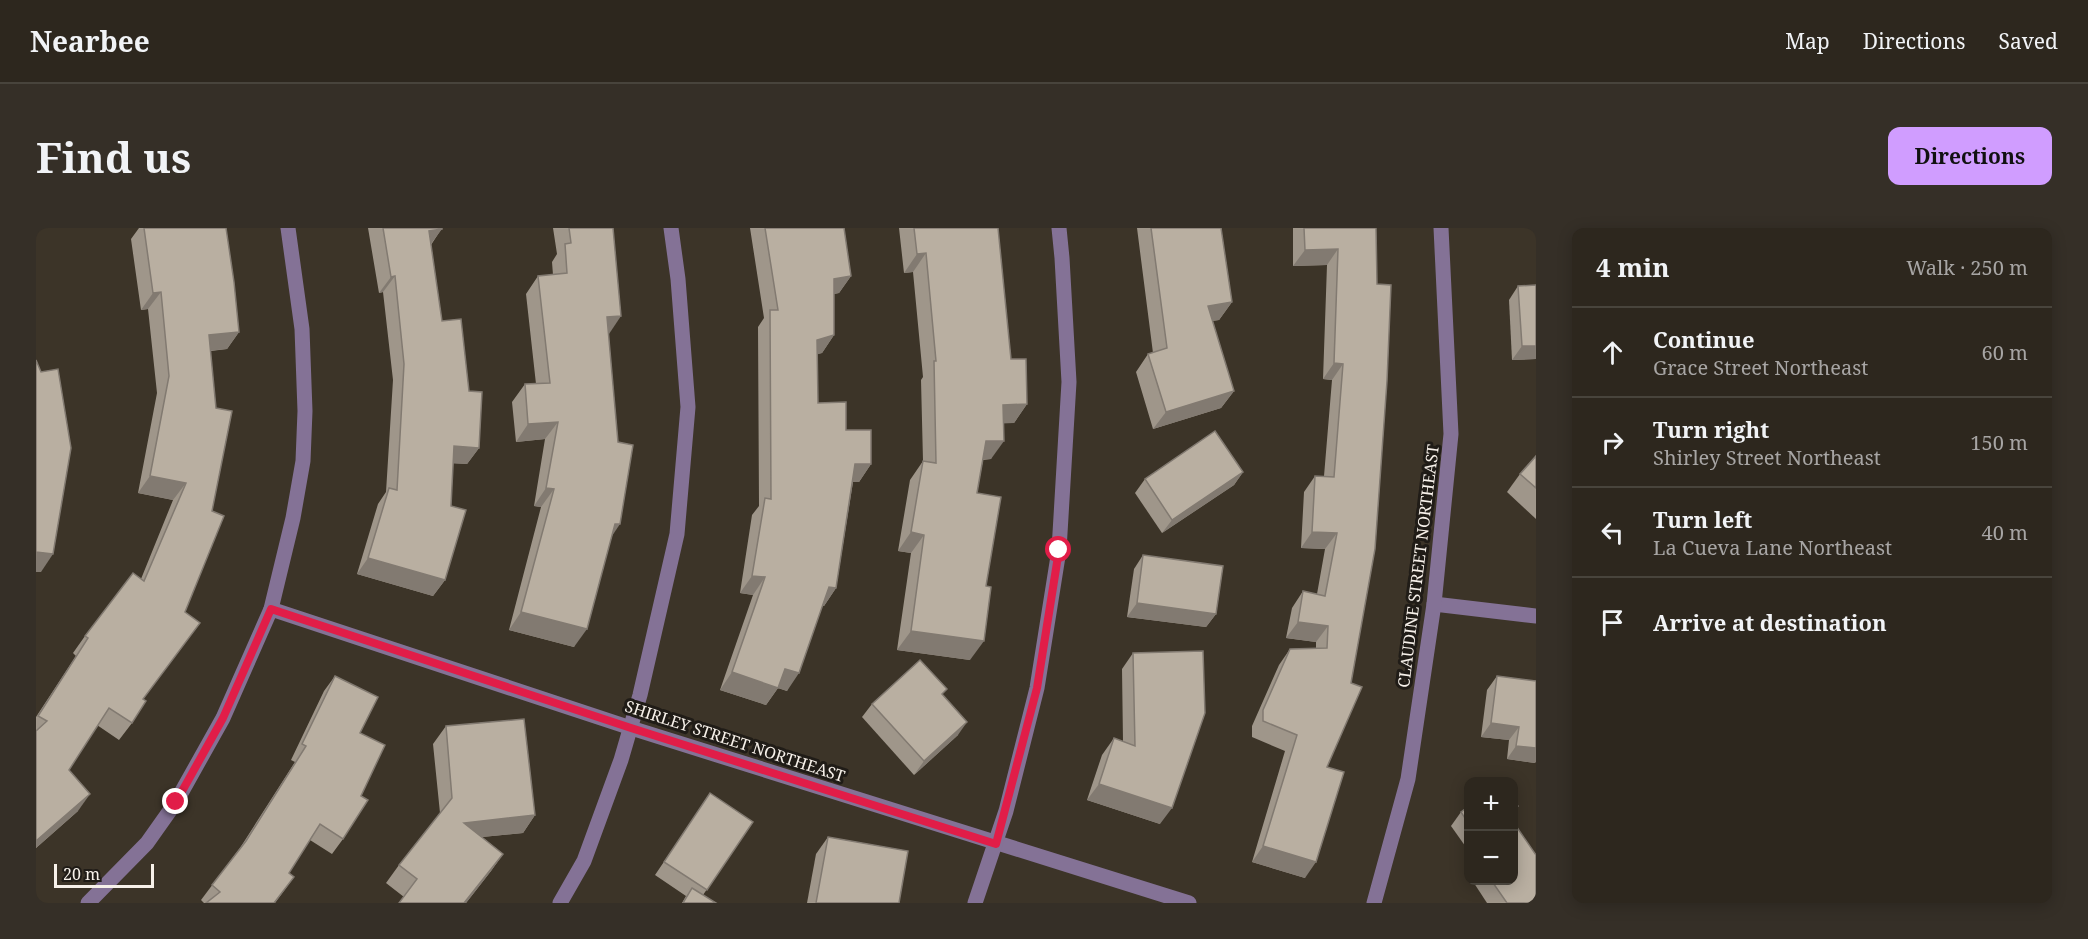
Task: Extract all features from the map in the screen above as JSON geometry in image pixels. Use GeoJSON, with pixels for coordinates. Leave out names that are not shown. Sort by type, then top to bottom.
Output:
{"type":"FeatureCollection","features":[{"type":"Feature","properties":{"kind":"street"},"geometry":{"type":"LineString","coordinates":[[88,903],[147,843],[176,802],[223,718],[271,609],[293,518],[303,461],[305,421],[302,329],[288,228]]}},
{"type":"Feature","properties":{"kind":"street"},"geometry":{"type":"LineString","coordinates":[[560,903],[584,861],[621,760],[640,695],[677,534],[688,407],[678,279],[671,228]]}},
{"type":"Feature","properties":{"kind":"street"},"geometry":{"type":"LineString","coordinates":[[975,903],[996,844],[1037,688],[1059,550],[1069,382],[1059,228]]}},
{"type":"Feature","properties":{"kind":"street","name":"CLAUDINE STREET NORTHEAST"},"geometry":{"type":"LineString","coordinates":[[1374,903],[1408,779],[1434,604],[1451,434],[1441,228]]}},
{"type":"Feature","properties":{"kind":"street"},"geometry":{"type":"LineString","coordinates":[[1434,604],[1536,616]]}},
{"type":"Feature","properties":{"kind":"street","name":"SHIRLEY STREET NORTHEAST"},"geometry":{"type":"LineString","coordinates":[[271,609],[631,728],[1189,903]]}},
{"type":"Feature","properties":{"kind":"building"},"geometry":{"type":"Polygon","coordinates":[[[144,228],[226,228],[239,332],[209,335],[216,408],[232,411],[212,511],[224,516],[185,612],[200,623],[143,699],[146,701],[132,723],[109,708],[69,770],[90,794],[36,841],[36,731],[47,721],[38,716],[88,638],[85,636],[133,573],[144,581],[186,483],[150,476],[169,376],[161,292],[153,293],[144,228]]]}},
{"type":"Feature","properties":{"kind":"building"},"geometry":{"type":"Polygon","coordinates":[[[383,228],[442,228],[429,231],[442,321],[461,319],[469,391],[482,392],[479,448],[454,446],[451,506],[466,510],[445,580],[368,558],[389,488],[397,490],[404,364],[395,276],[391,277],[383,228]]]}},
{"type":"Feature","properties":{"kind":"building"},"geometry":{"type":"Polygon","coordinates":[[[569,228],[613,228],[621,316],[607,317],[618,442],[633,445],[620,524],[615,524],[587,629],[521,612],[554,489],[546,488],[558,422],[528,424],[525,384],[550,383],[538,276],[567,273],[565,244],[571,243],[569,228]]]}},
{"type":"Feature","properties":{"kind":"building"},"geometry":{"type":"Polygon","coordinates":[[[765,228],[844,228],[851,276],[834,279],[834,335],[817,340],[818,403],[846,402],[846,430],[871,430],[871,464],[855,464],[836,588],[829,587],[799,673],[785,669],[778,688],[732,672],[765,577],[752,576],[765,498],[771,499],[770,310],[778,310],[765,228]]]}},
{"type":"Feature","properties":{"kind":"building"},"geometry":{"type":"Polygon","coordinates":[[[914,228],[998,228],[1011,359],[1026,359],[1027,404],[1003,405],[1004,441],[986,441],[977,493],[1001,497],[986,586],[991,587],[984,641],[911,631],[924,535],[911,532],[923,461],[936,463],[934,361],[936,361],[926,253],[917,254],[914,228]]]}},
{"type":"Feature","properties":{"kind":"building"},"geometry":{"type":"Polygon","coordinates":[[[1151,228],[1221,228],[1232,302],[1208,306],[1234,391],[1166,412],[1148,354],[1167,348],[1151,228]]]}},
{"type":"Feature","properties":{"kind":"building"},"geometry":{"type":"Polygon","coordinates":[[[1304,228],[1376,228],[1377,284],[1391,285],[1387,381],[1375,549],[1351,683],[1362,687],[1327,767],[1344,772],[1316,862],[1263,846],[1297,735],[1263,721],[1263,710],[1290,649],[1327,648],[1328,626],[1298,622],[1303,591],[1325,596],[1337,533],[1312,532],[1315,476],[1334,477],[1343,364],[1334,363],[1338,249],[1305,250],[1304,228]]]}},
{"type":"Feature","properties":{"kind":"building"},"geometry":{"type":"Polygon","coordinates":[[[1536,285],[1536,346],[1522,346],[1518,286],[1536,285]]]}},
{"type":"Feature","properties":{"kind":"building"},"geometry":{"type":"Polygon","coordinates":[[[36,360],[41,372],[58,369],[71,448],[53,554],[36,552],[36,360]]]}},
{"type":"Feature","properties":{"kind":"building"},"geometry":{"type":"Polygon","coordinates":[[[1215,431],[1243,472],[1172,520],[1145,479],[1215,431]]]}},
{"type":"Feature","properties":{"kind":"building"},"geometry":{"type":"Polygon","coordinates":[[[1536,456],[1536,488],[1520,474],[1536,456]]]}},
{"type":"Feature","properties":{"kind":"building"},"geometry":{"type":"Polygon","coordinates":[[[1143,555],[1223,566],[1216,614],[1137,603],[1143,555]]]}},
{"type":"Feature","properties":{"kind":"building"},"geometry":{"type":"Polygon","coordinates":[[[1203,651],[1205,713],[1172,808],[1099,784],[1114,738],[1135,746],[1133,653],[1203,651]]]}},
{"type":"Feature","properties":{"kind":"building"},"geometry":{"type":"Polygon","coordinates":[[[920,660],[947,689],[942,694],[967,722],[924,761],[872,704],[920,660]]]}},
{"type":"Feature","properties":{"kind":"building"},"geometry":{"type":"Polygon","coordinates":[[[335,676],[378,697],[360,733],[385,745],[361,796],[368,800],[343,839],[320,824],[289,873],[294,877],[274,903],[206,903],[220,892],[212,885],[246,841],[306,746],[302,744],[335,676]]]}},
{"type":"Feature","properties":{"kind":"building"},"geometry":{"type":"Polygon","coordinates":[[[1497,676],[1536,681],[1536,748],[1516,746],[1519,727],[1491,723],[1497,676]]]}},
{"type":"Feature","properties":{"kind":"building"},"geometry":{"type":"Polygon","coordinates":[[[524,719],[535,815],[464,823],[503,854],[464,903],[399,903],[417,879],[399,865],[452,798],[446,726],[524,719]]]}},
{"type":"Feature","properties":{"kind":"building"},"geometry":{"type":"Polygon","coordinates":[[[710,793],[753,822],[707,890],[664,862],[710,793]]]}},
{"type":"Feature","properties":{"kind":"building"},"geometry":{"type":"Polygon","coordinates":[[[1518,829],[1536,855],[1536,903],[1507,903],[1494,885],[1518,885],[1518,829]]]}},
{"type":"Feature","properties":{"kind":"building"},"geometry":{"type":"Polygon","coordinates":[[[828,837],[908,851],[899,903],[816,903],[828,837]]]}},
{"type":"Feature","properties":{"kind":"building"},"geometry":{"type":"Polygon","coordinates":[[[692,888],[716,903],[683,903],[692,888]]]}},
{"type":"Feature","properties":{"kind":"route"},"geometry":{"type":"LineString","coordinates":[[176,802],[223,718],[271,609],[631,728],[996,844],[1037,688],[1059,550]]}}]}
